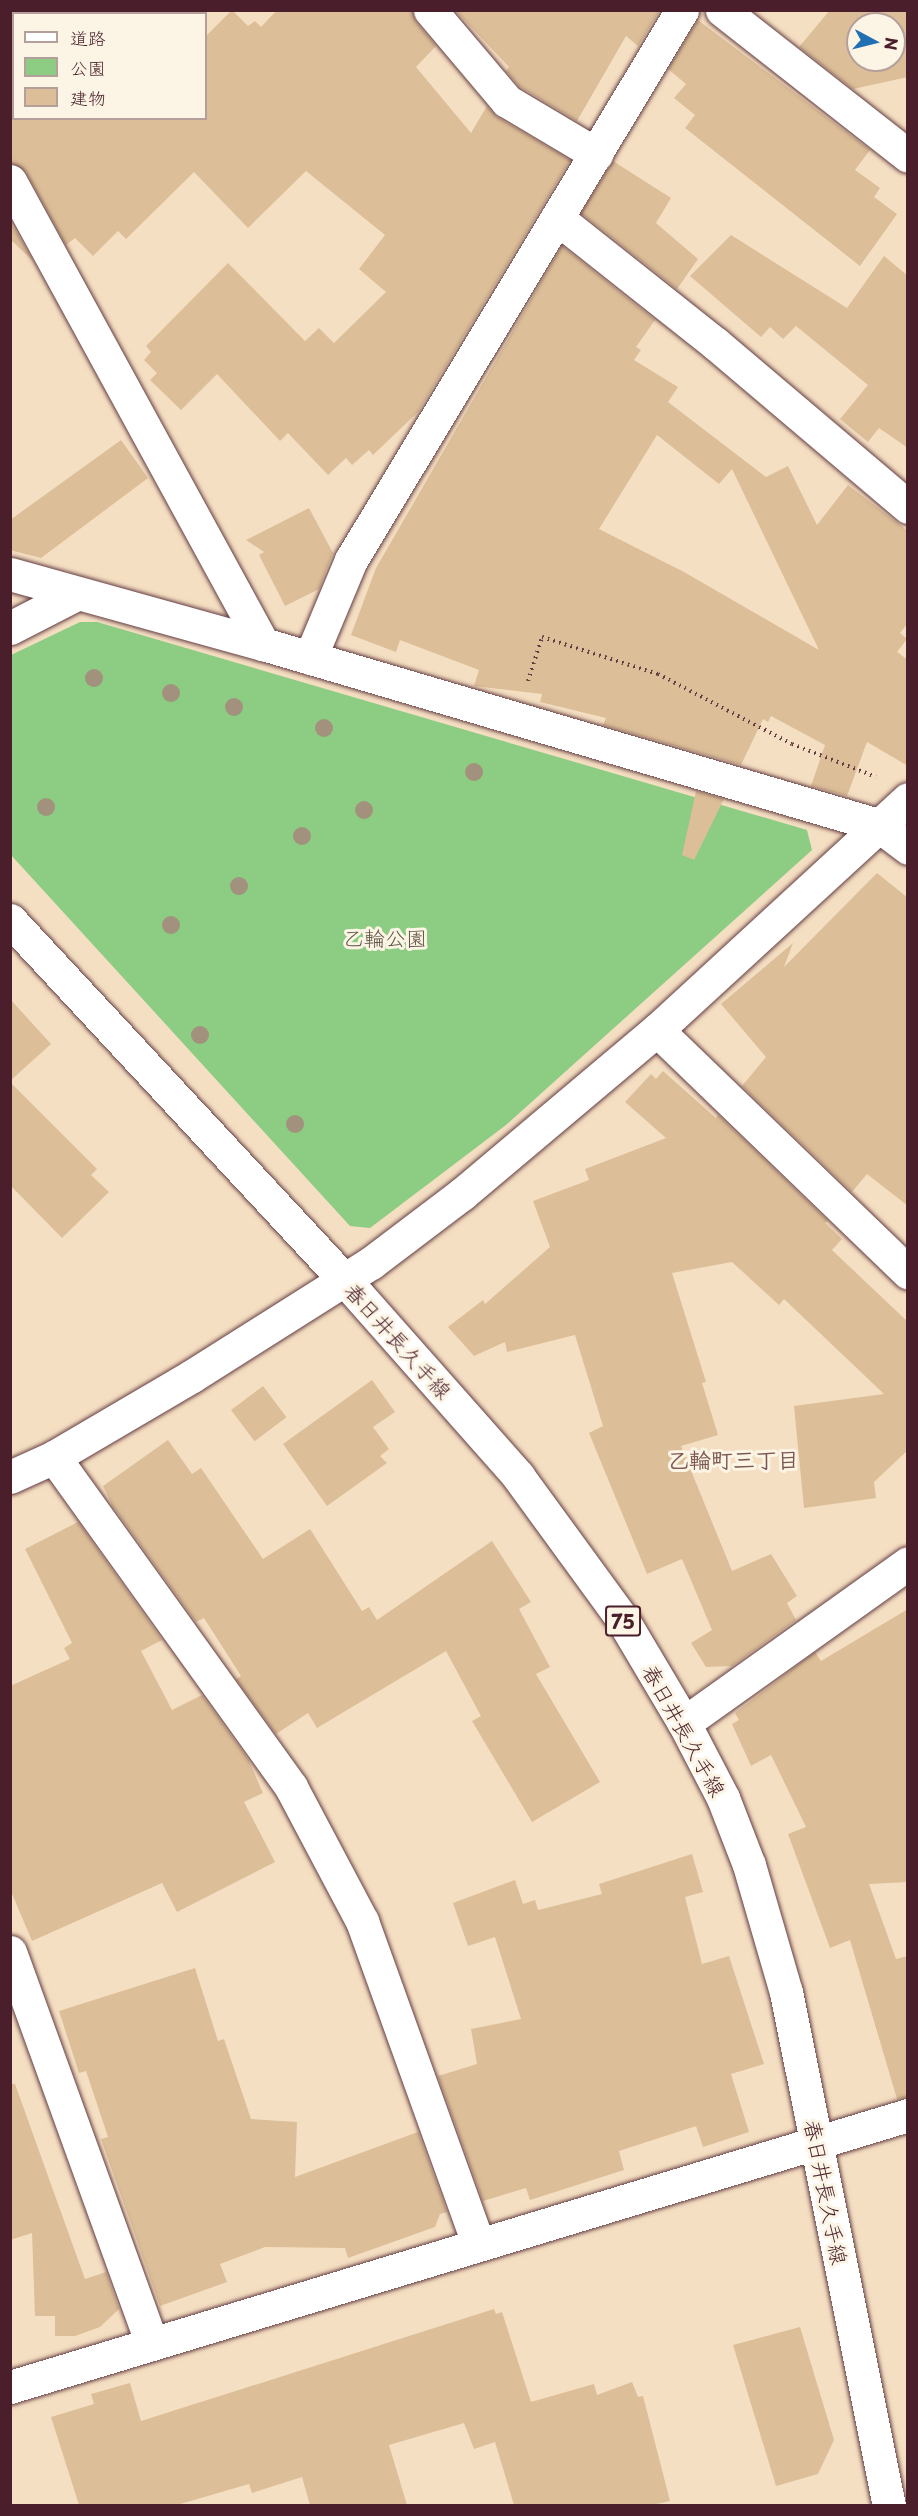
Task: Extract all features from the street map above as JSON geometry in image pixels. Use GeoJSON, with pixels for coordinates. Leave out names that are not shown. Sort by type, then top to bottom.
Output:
{"type":"FeatureCollection","features":[{"type":"Feature","properties":{"kind":"street"},"geometry":{"type":"LineString","coordinates":[[430,10],[507,101],[596,154]]}},
{"type":"Feature","properties":{"kind":"street"},"geometry":{"type":"LineString","coordinates":[[310,658],[351,560],[682,10]]}},
{"type":"Feature","properties":{"kind":"street"},"geometry":{"type":"LineString","coordinates":[[722,10],[908,156]]}},
{"type":"Feature","properties":{"kind":"street"},"geometry":{"type":"LineString","coordinates":[[10,181],[263,644]]}},
{"type":"Feature","properties":{"kind":"street"},"geometry":{"type":"LineString","coordinates":[[557,218],[716,344],[908,507]]}},
{"type":"Feature","properties":{"kind":"street"},"geometry":{"type":"LineString","coordinates":[[10,574],[263,644],[878,825],[908,848]]}},
{"type":"Feature","properties":{"kind":"street"},"geometry":{"type":"LineString","coordinates":[[10,628],[78,594]]}},
{"type":"Feature","properties":{"kind":"street"},"geometry":{"type":"LineString","coordinates":[[10,1477],[54,1457],[192,1376],[344,1279],[462,1194],[657,1030],[878,825],[897,790]]}},
{"type":"Feature","properties":{"kind":"street","name":"春日井長久手線"},"geometry":{"type":"LineString","coordinates":[[10,920],[344,1279],[518,1476],[621,1617],[684,1723],[723,1798],[764,1913],[786,1992],[889,2505]]}},
{"type":"Feature","properties":{"kind":"street"},"geometry":{"type":"LineString","coordinates":[[657,1030],[908,1272]]}},
{"type":"Feature","properties":{"kind":"street"},"geometry":{"type":"LineString","coordinates":[[54,1457],[291,1786],[362,1921],[478,2243]]}},
{"type":"Feature","properties":{"kind":"street"},"geometry":{"type":"LineString","coordinates":[[684,1723],[908,1563]]}},
{"type":"Feature","properties":{"kind":"street"},"geometry":{"type":"LineString","coordinates":[[10,1952],[151,2342]]}},
{"type":"Feature","properties":{"kind":"street"},"geometry":{"type":"LineString","coordinates":[[10,2387],[151,2342],[908,2115]]}},
{"type":"Feature","properties":{"kind":"path"},"geometry":{"type":"LineString","coordinates":[[516,718],[542,637],[658,674],[792,744],[897,790]]}},
{"type":"Feature","properties":{"kind":"green space","name":"乙輪公園"},"geometry":{"type":"Polygon","coordinates":[[[80,622],[97,622],[807,830],[812,850],[506,1125],[370,1228],[350,1226],[11,855],[11,655],[80,622]]]}},
{"type":"Feature","properties":{"kind":"building"},"geometry":{"type":"Polygon","coordinates":[[[232,10],[248,26],[255,21],[261,27],[277,10],[412,10],[416,22],[436,46],[416,67],[471,133],[487,106],[497,117],[570,160],[418,412],[373,455],[369,450],[352,465],[346,458],[328,475],[288,433],[280,441],[217,374],[181,410],[150,380],[157,373],[144,360],[151,352],[146,346],[228,263],[305,341],[319,328],[334,343],[386,292],[359,269],[385,235],[306,171],[248,228],[194,172],[126,239],[118,231],[93,256],[75,238],[66,245],[26,172],[10,162],[10,118],[12,120],[207,120],[207,35],[232,10]]]}},
{"type":"Feature","properties":{"kind":"building"},"geometry":{"type":"Polygon","coordinates":[[[455,10],[660,10],[638,46],[626,36],[577,121],[519,86],[506,71],[509,67],[455,10]]]}},
{"type":"Feature","properties":{"kind":"building"},"geometry":{"type":"Polygon","coordinates":[[[830,10],[908,10],[908,77],[853,89],[799,47],[830,10]]]}},
{"type":"Feature","properties":{"kind":"building"},"geometry":{"type":"Polygon","coordinates":[[[698,20],[870,150],[855,170],[880,188],[874,197],[897,214],[860,266],[685,128],[695,115],[674,98],[686,84],[668,69],[698,20]]]}},
{"type":"Feature","properties":{"kind":"building"},"geometry":{"type":"Polygon","coordinates":[[[613,161],[671,198],[656,223],[698,259],[677,289],[581,213],[613,161]]]}},
{"type":"Feature","properties":{"kind":"building"},"geometry":{"type":"Polygon","coordinates":[[[10,221],[33,261],[10,239],[10,221]]]}},
{"type":"Feature","properties":{"kind":"building"},"geometry":{"type":"Polygon","coordinates":[[[731,235],[847,308],[884,256],[908,276],[908,448],[879,428],[868,442],[840,419],[868,385],[796,326],[783,339],[770,327],[761,337],[690,276],[731,235]]]}},
{"type":"Feature","properties":{"kind":"building"},"geometry":{"type":"Polygon","coordinates":[[[562,246],[655,320],[636,347],[641,350],[634,360],[678,387],[668,402],[766,477],[788,466],[817,525],[848,485],[908,531],[908,623],[900,633],[907,639],[897,652],[908,660],[908,766],[867,742],[847,796],[811,786],[825,745],[771,716],[768,722],[763,719],[741,765],[603,725],[606,718],[540,702],[542,694],[474,686],[479,670],[400,640],[396,652],[351,635],[376,568],[562,246]],[[657,435],[599,529],[684,572],[819,650],[732,469],[719,484],[657,435]]]}},
{"type":"Feature","properties":{"kind":"building"},"geometry":{"type":"Polygon","coordinates":[[[121,440],[148,478],[41,558],[10,550],[10,520],[121,440]]]}},
{"type":"Feature","properties":{"kind":"building"},"geometry":{"type":"Polygon","coordinates":[[[309,508],[333,553],[319,589],[285,606],[259,555],[264,552],[246,540],[309,508]]]}},
{"type":"Feature","properties":{"kind":"building"},"geometry":{"type":"Polygon","coordinates":[[[696,791],[724,799],[694,860],[682,855],[696,791]]]}},
{"type":"Feature","properties":{"kind":"building"},"geometry":{"type":"Polygon","coordinates":[[[877,873],[908,898],[908,1206],[867,1174],[852,1192],[742,1086],[766,1057],[721,1004],[793,943],[784,967],[877,873]]]}},
{"type":"Feature","properties":{"kind":"building"},"geometry":{"type":"Polygon","coordinates":[[[10,999],[51,1044],[10,1081],[10,999]]]}},
{"type":"Feature","properties":{"kind":"building"},"geometry":{"type":"Polygon","coordinates":[[[663,1071],[716,1118],[718,1115],[828,1221],[825,1223],[842,1239],[832,1250],[908,1322],[908,1450],[874,1482],[876,1498],[804,1508],[794,1406],[884,1394],[784,1299],[779,1305],[732,1262],[672,1273],[706,1382],[702,1383],[718,1435],[681,1446],[732,1571],[771,1554],[797,1596],[787,1603],[796,1620],[732,1666],[706,1667],[691,1643],[712,1630],[682,1559],[647,1574],[589,1433],[603,1426],[575,1335],[507,1352],[505,1342],[474,1356],[448,1327],[483,1300],[485,1304],[550,1247],[533,1201],[589,1180],[585,1169],[666,1138],[625,1102],[651,1074],[656,1079],[663,1071]]]}},
{"type":"Feature","properties":{"kind":"building"},"geometry":{"type":"Polygon","coordinates":[[[10,1082],[97,1169],[91,1175],[109,1192],[62,1238],[10,1185],[10,1082]]]}},
{"type":"Feature","properties":{"kind":"building"},"geometry":{"type":"Polygon","coordinates":[[[372,1380],[395,1412],[373,1427],[389,1449],[380,1456],[387,1463],[327,1506],[283,1444],[372,1380]]]}},
{"type":"Feature","properties":{"kind":"building"},"geometry":{"type":"Polygon","coordinates":[[[263,1386],[286,1417],[255,1441],[231,1410],[263,1386]]]}},
{"type":"Feature","properties":{"kind":"building"},"geometry":{"type":"Polygon","coordinates":[[[168,1440],[192,1474],[201,1468],[263,1559],[310,1529],[362,1611],[369,1607],[377,1620],[492,1541],[531,1602],[519,1609],[550,1667],[536,1674],[600,1782],[532,1822],[472,1721],[481,1716],[446,1651],[317,1728],[308,1713],[276,1734],[236,1679],[241,1676],[204,1618],[196,1622],[112,1505],[103,1486],[168,1440]]]}},
{"type":"Feature","properties":{"kind":"building"},"geometry":{"type":"Polygon","coordinates":[[[78,1522],[162,1640],[141,1651],[172,1710],[202,1695],[248,1759],[263,1793],[244,1802],[275,1862],[177,1912],[162,1883],[32,1941],[10,1889],[10,1686],[70,1659],[64,1648],[72,1643],[25,1549],[78,1522]]]}},
{"type":"Feature","properties":{"kind":"building"},"geometry":{"type":"Polygon","coordinates":[[[908,1609],[908,1882],[869,1884],[896,1959],[908,1956],[908,2097],[897,2099],[850,1940],[830,1948],[788,1834],[806,1827],[771,1755],[751,1766],[732,1724],[739,1720],[735,1713],[815,1652],[821,1661],[908,1609]]]}},
{"type":"Feature","properties":{"kind":"building"},"geometry":{"type":"Polygon","coordinates":[[[692,1854],[703,1892],[685,1897],[702,1964],[729,1956],[764,2064],[731,2074],[749,2132],[703,2147],[696,2126],[619,2151],[624,2170],[530,2200],[526,2188],[483,2201],[438,2076],[477,2064],[471,2029],[521,2019],[495,1937],[468,1946],[453,1903],[515,1880],[523,1904],[535,1900],[538,1910],[602,1894],[599,1884],[692,1854]]]}},
{"type":"Feature","properties":{"kind":"building"},"geometry":{"type":"Polygon","coordinates":[[[195,1968],[218,2041],[224,2039],[251,2119],[297,2122],[295,2177],[418,2132],[447,2212],[440,2214],[435,2227],[348,2258],[345,2248],[265,2247],[220,2264],[227,2282],[160,2306],[101,2139],[108,2137],[86,2071],[79,2073],[59,2011],[195,1968]]]}},
{"type":"Feature","properties":{"kind":"building"},"geometry":{"type":"Polygon","coordinates":[[[10,2084],[15,2084],[85,2279],[106,2272],[119,2309],[100,2327],[75,2336],[55,2336],[55,2316],[35,2316],[32,2233],[10,2240],[10,2084]]]}},
{"type":"Feature","properties":{"kind":"building"},"geometry":{"type":"Polygon","coordinates":[[[494,2309],[496,2314],[502,2312],[531,2402],[594,2384],[597,2395],[632,2382],[638,2397],[643,2396],[670,2501],[652,2505],[514,2505],[495,2442],[474,2449],[464,2423],[389,2445],[407,2505],[310,2505],[302,2477],[252,2493],[249,2484],[177,2505],[79,2505],[51,2417],[94,2404],[91,2394],[130,2383],[141,2421],[494,2309]]]}},
{"type":"Feature","properties":{"kind":"building"},"geometry":{"type":"Polygon","coordinates":[[[800,2327],[834,2440],[818,2474],[776,2486],[733,2345],[800,2327]]]}},
{"type":"Feature","properties":{"kind":"district","name":"乙輪町三丁目"},"geometry":{"type":"Point","coordinates":[733,1459]}}]}
